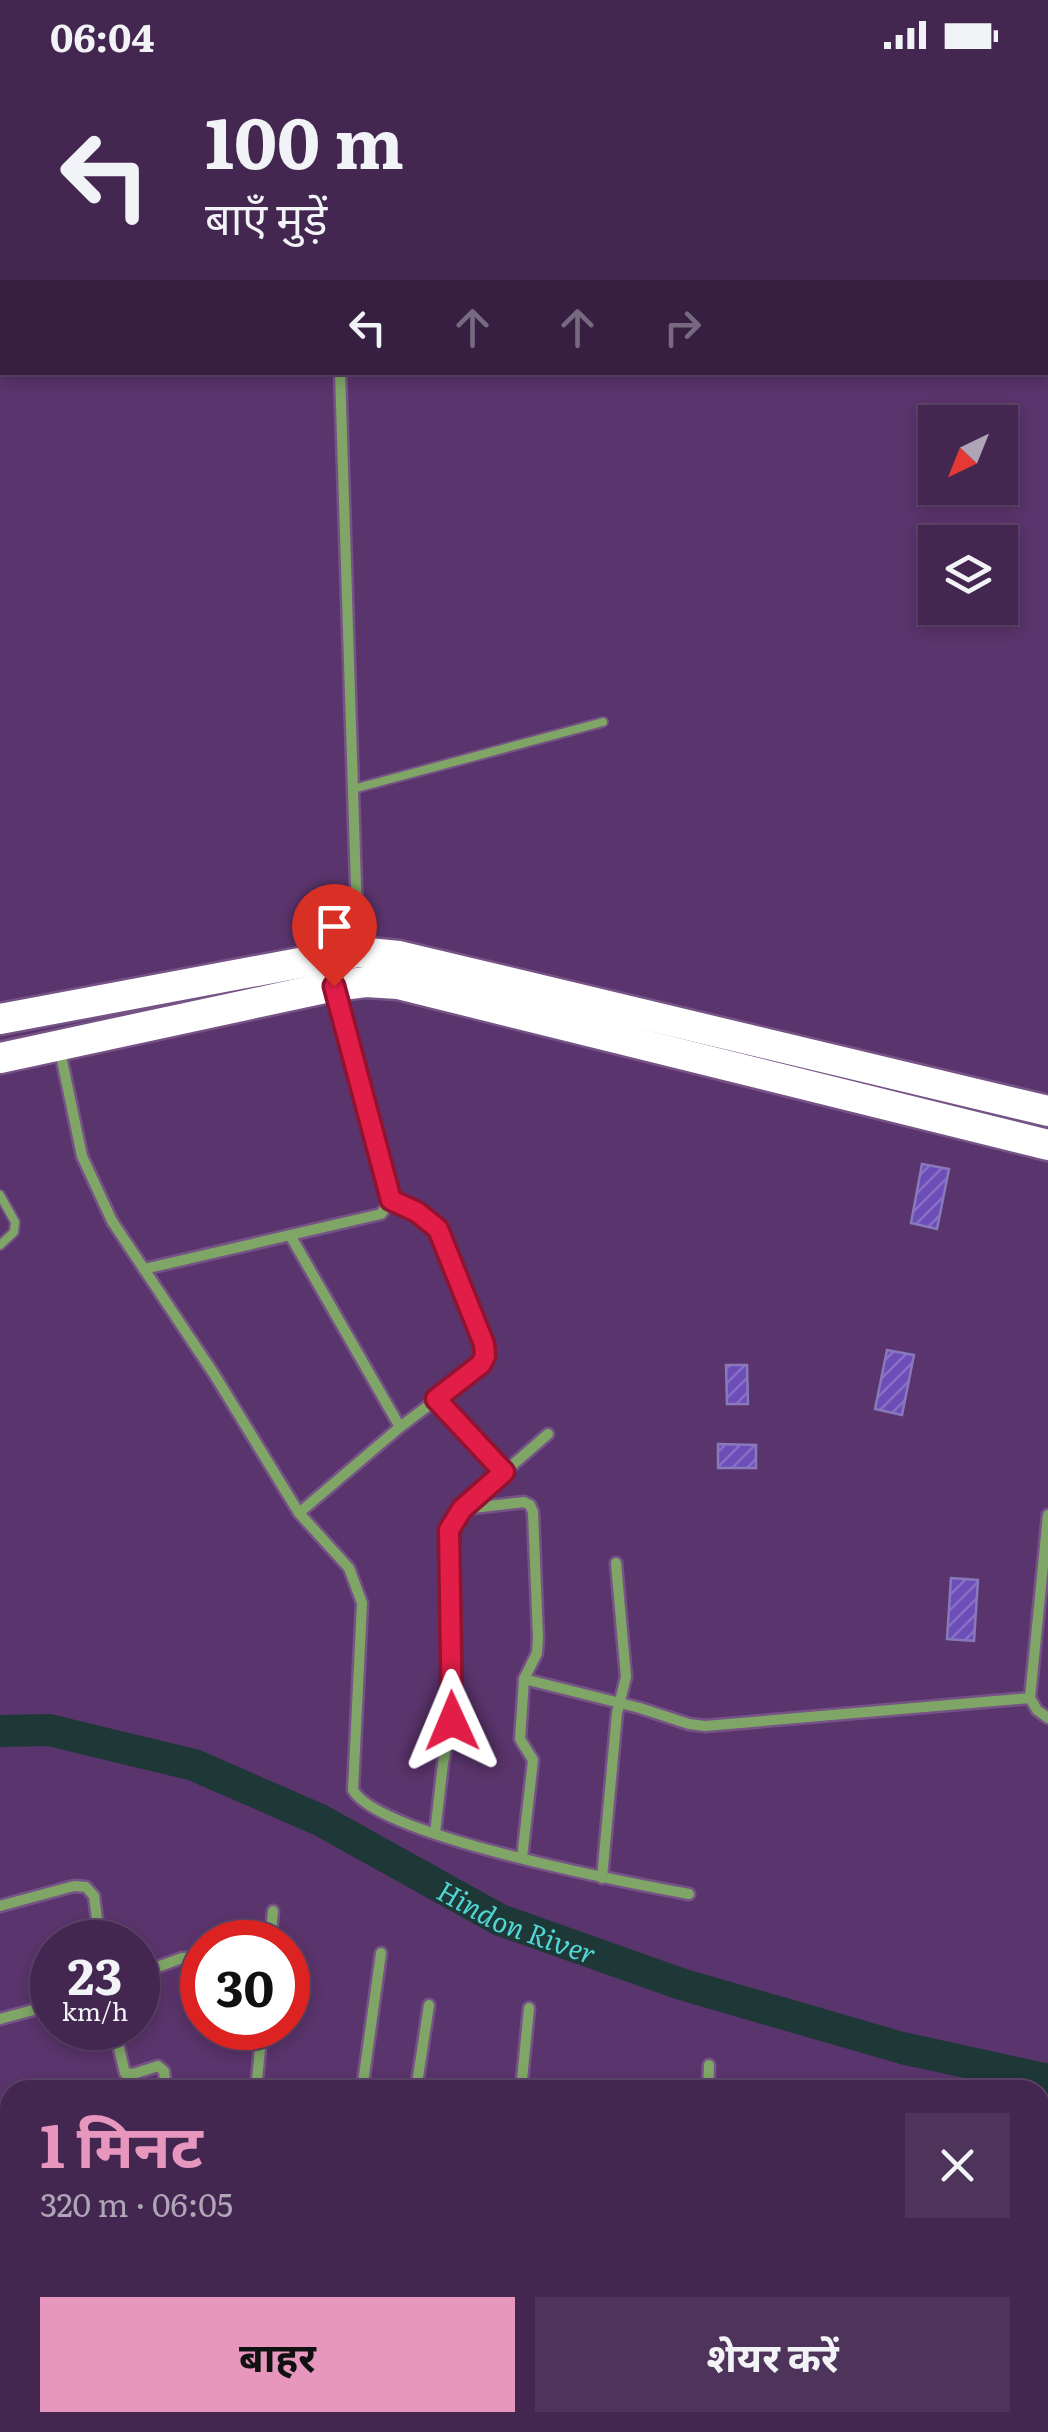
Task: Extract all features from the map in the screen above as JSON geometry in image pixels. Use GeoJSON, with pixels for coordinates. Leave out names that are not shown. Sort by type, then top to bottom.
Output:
{"type":"FeatureCollection","features":[{"type":"Feature","properties":{"kind":"highway"},"geometry":{"type":"LineString","coordinates":[[0,1018],[358,952],[399,956],[1048,1111]]}},
{"type":"Feature","properties":{"kind":"highway"},"geometry":{"type":"LineString","coordinates":[[0,1058],[334,986],[398,984],[1048,1145]]}},
{"type":"Feature","properties":{"kind":"street"},"geometry":{"type":"LineString","coordinates":[[340,375],[358,952]]}},
{"type":"Feature","properties":{"kind":"street"},"geometry":{"type":"LineString","coordinates":[[334,986],[391,1200]]}},
{"type":"Feature","properties":{"kind":"street"},"geometry":{"type":"LineString","coordinates":[[59,1045],[82,1156],[112,1221],[214,1374],[299,1512],[348,1568],[362,1603],[352,1790],[366,1805],[434,1832],[602,1878],[689,1894]]}},
{"type":"Feature","properties":{"kind":"street"},"geometry":{"type":"LineString","coordinates":[[144,1269],[381,1214],[391,1200]]}},
{"type":"Feature","properties":{"kind":"street"},"geometry":{"type":"LineString","coordinates":[[299,1512],[481,1364],[485,1356],[484,1344],[438,1229],[417,1212],[391,1200]]}},
{"type":"Feature","properties":{"kind":"street"},"geometry":{"type":"LineString","coordinates":[[290,1234],[400,1428]]}},
{"type":"Feature","properties":{"kind":"street"},"geometry":{"type":"LineString","coordinates":[[436,1399],[504,1472]]}},
{"type":"Feature","properties":{"kind":"street"},"geometry":{"type":"LineString","coordinates":[[434,1832],[452,1721],[449,1530],[462,1509],[548,1434]]}},
{"type":"Feature","properties":{"kind":"street"},"geometry":{"type":"LineString","coordinates":[[462,1509],[524,1502],[530,1505],[538,1638],[537,1653],[524,1679],[521,1744],[533,1760],[522,1858]]}},
{"type":"Feature","properties":{"kind":"street"},"geometry":{"type":"LineString","coordinates":[[1048,1515],[1046,1573],[1030,1698],[1048,1718]]}},
{"type":"Feature","properties":{"kind":"street"},"geometry":{"type":"LineString","coordinates":[[602,1878],[619,1703],[626,1678],[616,1563]]}},
{"type":"Feature","properties":{"kind":"street"},"geometry":{"type":"LineString","coordinates":[[524,1679],[689,1724],[728,1726],[1030,1698]]}},
{"type":"Feature","properties":{"kind":"street"},"geometry":{"type":"LineString","coordinates":[[0,1906],[74,1886],[86,1887],[94,1896],[97,1920]]}},
{"type":"Feature","properties":{"kind":"street"},"geometry":{"type":"LineString","coordinates":[[272,1920],[273,1911]]}},
{"type":"Feature","properties":{"kind":"street"},"geometry":{"type":"LineString","coordinates":[[363,2080],[381,1953]]}},
{"type":"Feature","properties":{"kind":"street"},"geometry":{"type":"LineString","coordinates":[[418,2080],[430,2005]]}},
{"type":"Feature","properties":{"kind":"street"},"geometry":{"type":"LineString","coordinates":[[522,2080],[529,2008]]}},
{"type":"Feature","properties":{"kind":"street"},"geometry":{"type":"LineString","coordinates":[[0,2020],[30,2011]]}},
{"type":"Feature","properties":{"kind":"street"},"geometry":{"type":"LineString","coordinates":[[119,2050],[125,2073],[158,2066],[164,2071],[165,2080]]}},
{"type":"Feature","properties":{"kind":"street"},"geometry":{"type":"LineString","coordinates":[[257,2080],[260,2050]]}},
{"type":"Feature","properties":{"kind":"street"},"geometry":{"type":"LineString","coordinates":[[708,2080],[709,2065]]}},
{"type":"Feature","properties":{"kind":"lane"},"geometry":{"type":"LineString","coordinates":[[353,789],[603,722]]}},
{"type":"Feature","properties":{"kind":"lane"},"geometry":{"type":"LineString","coordinates":[[0,1195],[16,1222],[14,1232],[0,1245]]}},
{"type":"Feature","properties":{"kind":"building"},"geometry":{"type":"Polygon","coordinates":[[[922,1164],[949,1169],[937,1229],[911,1223],[922,1164]]]}},
{"type":"Feature","properties":{"kind":"building"},"geometry":{"type":"Polygon","coordinates":[[[887,1350],[914,1355],[902,1415],[875,1409],[887,1350]]]}},
{"type":"Feature","properties":{"kind":"building"},"geometry":{"type":"Polygon","coordinates":[[[726,1365],[747,1365],[748,1404],[727,1404],[726,1365]]]}},
{"type":"Feature","properties":{"kind":"building"},"geometry":{"type":"Polygon","coordinates":[[[718,1444],[756,1445],[756,1468],[718,1468],[718,1444]]]}},
{"type":"Feature","properties":{"kind":"building"},"geometry":{"type":"Polygon","coordinates":[[[951,1578],[978,1580],[974,1641],[947,1639],[951,1578]]]}},
{"type":"Feature","properties":{"kind":"waterway","name":"Hindon River"},"geometry":{"type":"LineString","coordinates":[[0,1731],[49,1730],[194,1765],[320,1820],[500,1920],[681,1984],[902,2048],[1048,2080]]}},
{"type":"Feature","properties":{"kind":"route"},"geometry":{"type":"LineString","coordinates":[[334,986],[391,1200],[417,1212],[438,1229],[484,1344],[481,1364],[436,1399],[504,1472],[462,1509],[449,1530],[452,1721]]}}]}
